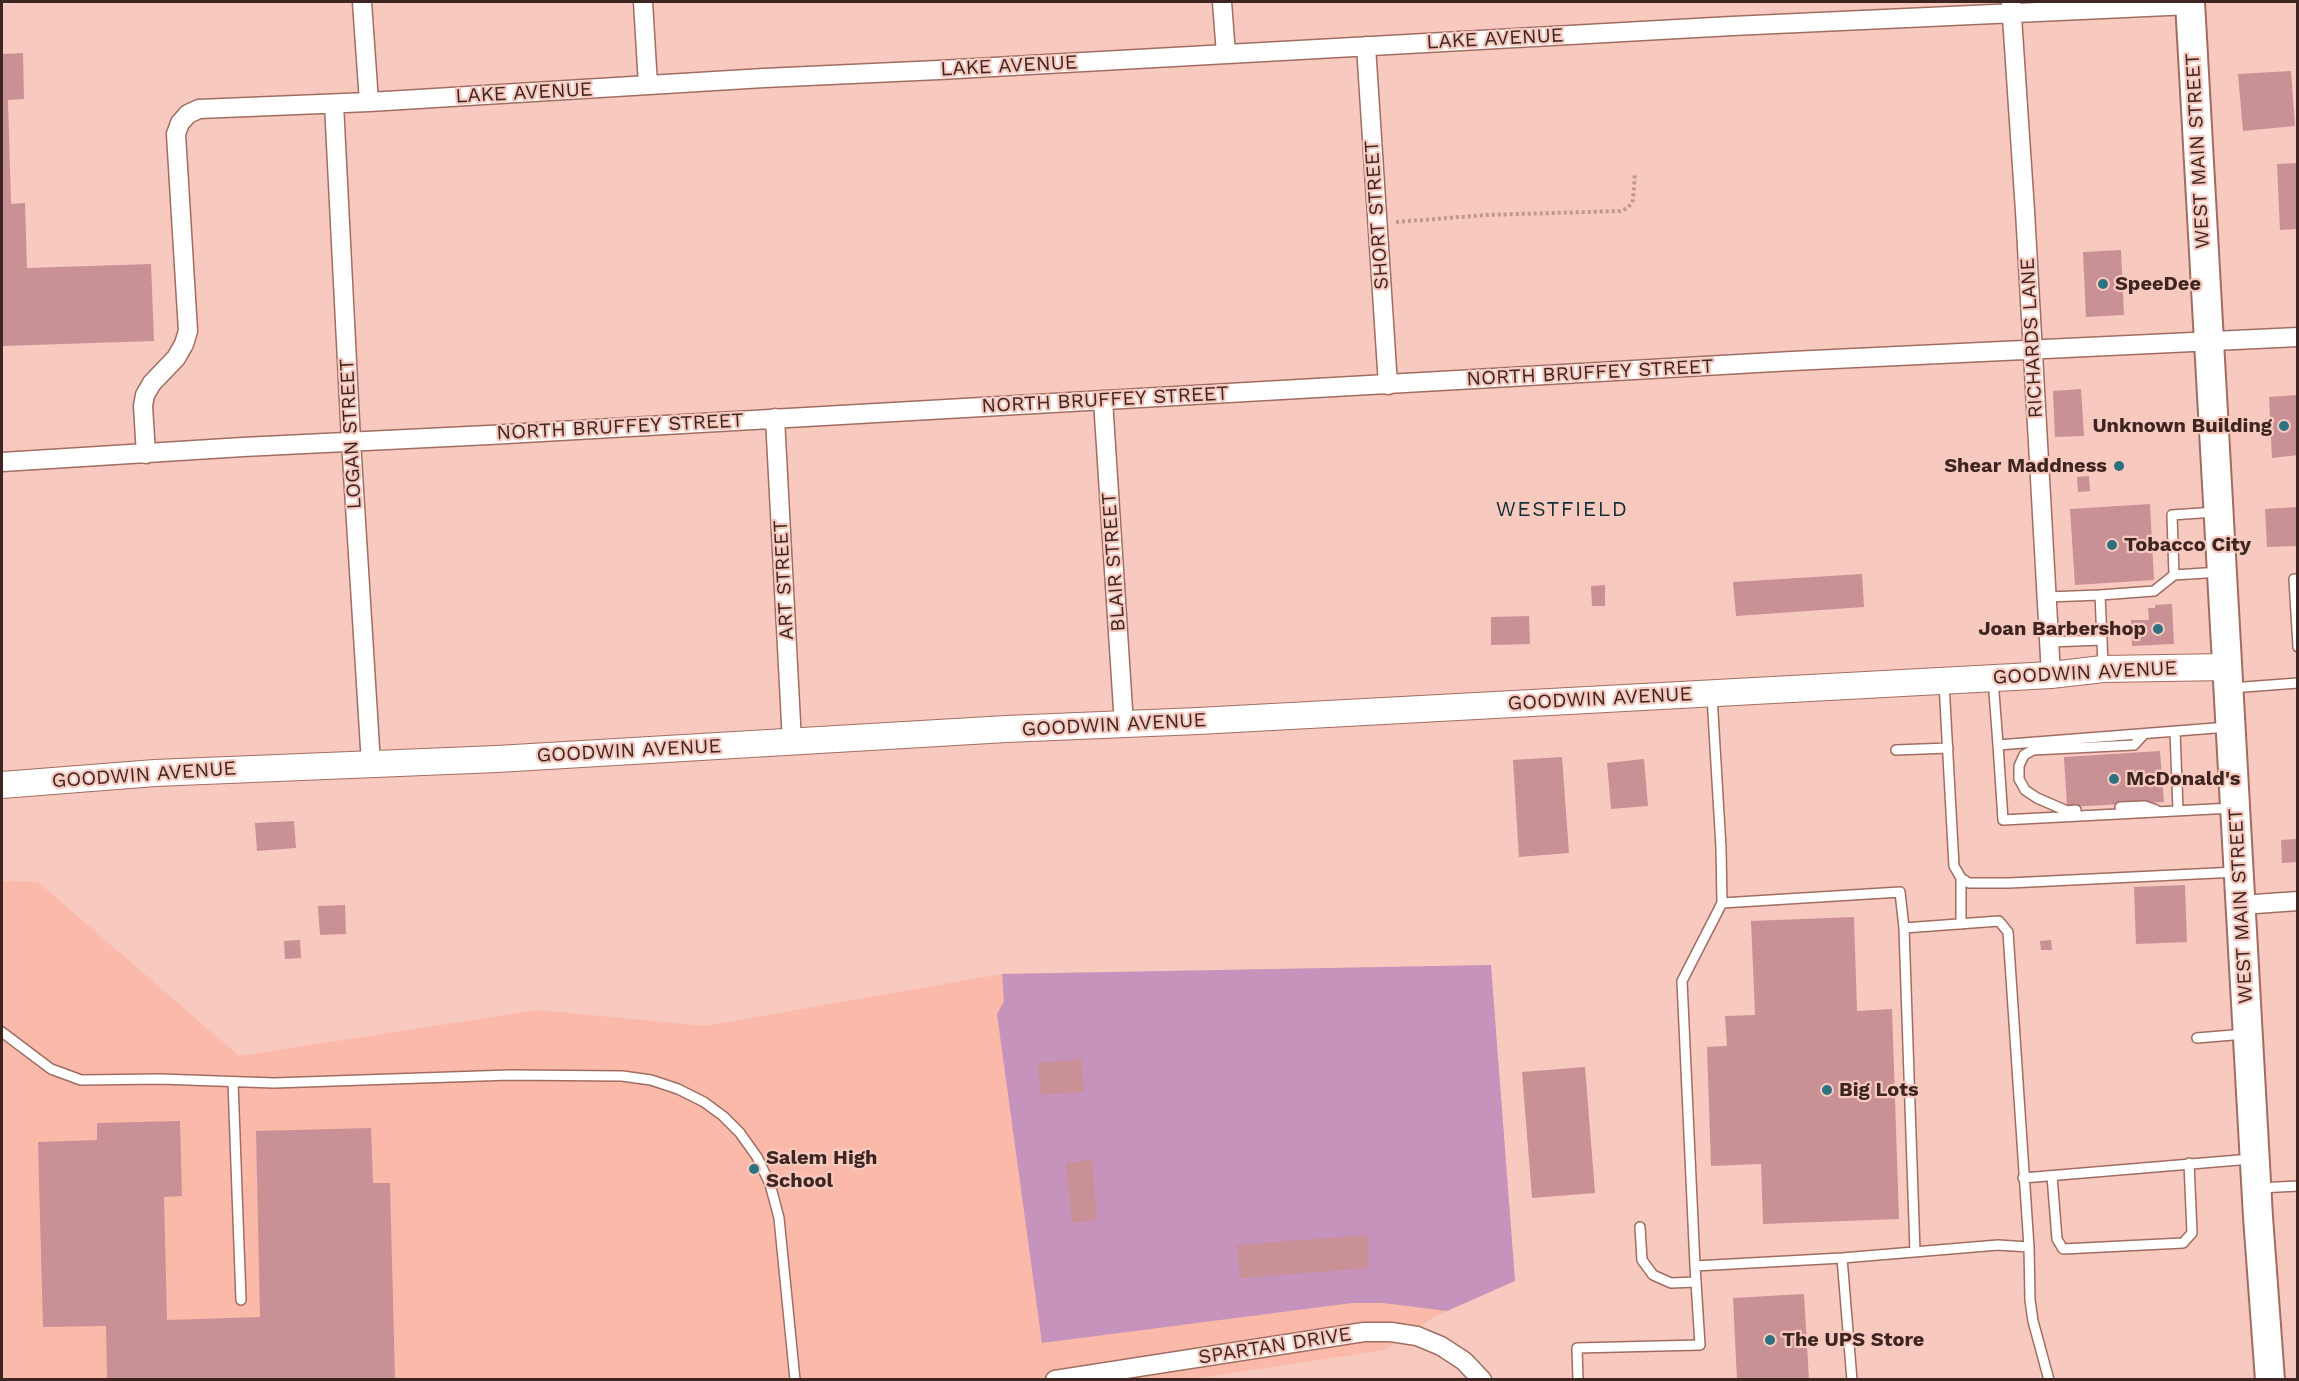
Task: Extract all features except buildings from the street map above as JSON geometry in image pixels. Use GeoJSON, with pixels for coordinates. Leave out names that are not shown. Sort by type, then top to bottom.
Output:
{"type":"FeatureCollection","features":[{"type":"Feature","properties":{"kind":"main road","name":"WEST MAIN STREET"},"geometry":{"type":"LineString","coordinates":[[2190,3],[2255,1159],[2270,1380]]}},
{"type":"Feature","properties":{"kind":"street"},"geometry":{"type":"LineString","coordinates":[[362,2],[369,102]]}},
{"type":"Feature","properties":{"kind":"street"},"geometry":{"type":"LineString","coordinates":[[643,2],[648,85]]}},
{"type":"Feature","properties":{"kind":"street"},"geometry":{"type":"LineString","coordinates":[[1222,2],[1226,54]]}},
{"type":"Feature","properties":{"kind":"street","name":"LAKE AVENUE"},"geometry":{"type":"LineString","coordinates":[[147,454],[143,406],[145,395],[152,383],[176,358],[188,331],[176,134],[180,123],[188,114],[199,109],[334,104],[1226,54],[2011,7],[2190,3]]}},
{"type":"Feature","properties":{"kind":"street","name":"RICHARDS LANE"},"geometry":{"type":"LineString","coordinates":[[2011,7],[2051,675]]}},
{"type":"Feature","properties":{"kind":"street","name":"SHORT STREET"},"geometry":{"type":"LineString","coordinates":[[1366,46],[1388,384]]}},
{"type":"Feature","properties":{"kind":"street","name":"LOGAN STREET"},"geometry":{"type":"LineString","coordinates":[[334,104],[351,441],[371,765]]}},
{"type":"Feature","properties":{"kind":"street","name":"NORTH BRUFFEY STREET"},"geometry":{"type":"LineString","coordinates":[[2,462],[1792,361],[2298,337]]}},
{"type":"Feature","properties":{"kind":"street","name":"BLAIR STREET"},"geometry":{"type":"LineString","coordinates":[[1103,400],[1124,725]]}},
{"type":"Feature","properties":{"kind":"street","name":"ART STREET"},"geometry":{"type":"LineString","coordinates":[[775,418],[792,742]]}},
{"type":"Feature","properties":{"kind":"street","name":"GOODWIN AVENUE"},"geometry":{"type":"LineString","coordinates":[[2,785],[155,773],[371,765],[1006,729],[1124,725],[2051,675],[2103,669],[2228,678]]}},
{"type":"Feature","properties":{"kind":"street"},"geometry":{"type":"LineString","coordinates":[[2241,905],[2298,901]]}},
{"type":"Feature","properties":{"kind":"street","name":"SPARTAN DRIVE"},"geometry":{"type":"LineString","coordinates":[[1055,1380],[1364,1332],[1391,1332],[1417,1336],[1441,1346],[1464,1361],[1482,1380]]}},
{"type":"Feature","properties":{"kind":"lane"},"geometry":{"type":"LineString","coordinates":[[2174,575],[2172,515],[2218,512]]}},
{"type":"Feature","properties":{"kind":"lane"},"geometry":{"type":"LineString","coordinates":[[2047,597],[2154,591],[2174,575],[2223,572]]}},
{"type":"Feature","properties":{"kind":"lane"},"geometry":{"type":"LineString","coordinates":[[2298,579],[2294,579],[2298,647]]}},
{"type":"Feature","properties":{"kind":"lane"},"geometry":{"type":"LineString","coordinates":[[2100,595],[2103,669]]}},
{"type":"Feature","properties":{"kind":"lane"},"geometry":{"type":"LineString","coordinates":[[2049,642],[2102,640]]}},
{"type":"Feature","properties":{"kind":"lane"},"geometry":{"type":"LineString","coordinates":[[1993,678],[2003,820],[2235,807]]}},
{"type":"Feature","properties":{"kind":"lane"},"geometry":{"type":"LineString","coordinates":[[2228,678],[2298,683]]}},
{"type":"Feature","properties":{"kind":"lane"},"geometry":{"type":"LineString","coordinates":[[1944,680],[1954,866],[1961,878],[1969,883],[2009,883],[2239,872]]}},
{"type":"Feature","properties":{"kind":"lane"},"geometry":{"type":"LineString","coordinates":[[1578,1380],[1577,1348],[1700,1345],[1682,981],[1722,903],[1712,693]]}},
{"type":"Feature","properties":{"kind":"lane"},"geometry":{"type":"LineString","coordinates":[[1998,745],[2230,727]]}},
{"type":"Feature","properties":{"kind":"lane"},"geometry":{"type":"LineString","coordinates":[[2175,732],[2178,810]]}},
{"type":"Feature","properties":{"kind":"lane"},"geometry":{"type":"LineString","coordinates":[[2144,734],[2134,745],[2032,750],[2024,755],[2019,766],[2019,779],[2025,790],[2067,811],[2145,806],[2161,811]]}},
{"type":"Feature","properties":{"kind":"lane"},"geometry":{"type":"LineString","coordinates":[[1896,750],[1948,748]]}},
{"type":"Feature","properties":{"kind":"lane"},"geometry":{"type":"LineString","coordinates":[[1961,878],[1961,924]]}},
{"type":"Feature","properties":{"kind":"lane"},"geometry":{"type":"LineString","coordinates":[[1722,903],[1900,892],[1904,928],[1915,1252]]}},
{"type":"Feature","properties":{"kind":"lane"},"geometry":{"type":"LineString","coordinates":[[1904,928],[1999,921],[2008,932],[2029,1247],[2030,1300],[2033,1321],[2049,1380]]}},
{"type":"Feature","properties":{"kind":"lane"},"geometry":{"type":"LineString","coordinates":[[2,1032],[51,1069],[81,1080],[160,1079],[274,1083],[510,1075],[622,1076],[651,1080],[669,1086],[704,1102],[723,1116],[740,1133],[757,1157],[770,1184],[779,1218],[795,1380]]}},
{"type":"Feature","properties":{"kind":"lane"},"geometry":{"type":"LineString","coordinates":[[2197,1038],[2248,1034]]}},
{"type":"Feature","properties":{"kind":"lane"},"geometry":{"type":"LineString","coordinates":[[233,1082],[241,1300]]}},
{"type":"Feature","properties":{"kind":"lane"},"geometry":{"type":"LineString","coordinates":[[2023,1178],[2255,1159]]}},
{"type":"Feature","properties":{"kind":"lane"},"geometry":{"type":"LineString","coordinates":[[2052,1176],[2057,1239],[2063,1250],[2183,1243],[2192,1233],[2189,1163]]}},
{"type":"Feature","properties":{"kind":"lane"},"geometry":{"type":"LineString","coordinates":[[2257,1188],[2298,1186]]}},
{"type":"Feature","properties":{"kind":"lane"},"geometry":{"type":"LineString","coordinates":[[1640,1227],[1642,1260],[1653,1275],[1671,1284],[1696,1282]]}},
{"type":"Feature","properties":{"kind":"lane"},"geometry":{"type":"LineString","coordinates":[[1695,1266],[1842,1258],[1998,1245],[2029,1247]]}},
{"type":"Feature","properties":{"kind":"lane"},"geometry":{"type":"LineString","coordinates":[[1842,1258],[1852,1380]]}},
{"type":"Feature","properties":{"kind":"path"},"geometry":{"type":"LineString","coordinates":[[1378,224],[1486,215],[1620,211],[1628,208],[1633,200],[1635,173]]}},
{"type":"Feature","properties":{"kind":"shaded area","name":"Salem High School"},"geometry":{"type":"Polygon","coordinates":[[[2,881],[38,882],[239,1056],[538,1010],[705,1026],[1002,974],[1491,965],[1515,1281],[1436,1316],[1384,1350],[1186,1380],[2,1380],[2,881]]]}},
{"type":"Feature","properties":{"kind":"shaded area"},"geometry":{"type":"Polygon","coordinates":[[[1491,965],[1515,1281],[1447,1311],[1383,1303],[1352,1303],[1042,1343],[997,1014],[1004,1001],[1002,974],[1491,965]]]}},
{"type":"Feature","properties":{"kind":"place","name":"SpeeDee"},"geometry":{"type":"Point","coordinates":[2103,284]}},
{"type":"Feature","properties":{"kind":"place","name":"Unknown Building"},"geometry":{"type":"Point","coordinates":[2284,426]}},
{"type":"Feature","properties":{"kind":"place","name":"Shear Maddness"},"geometry":{"type":"Point","coordinates":[2119,466]}},
{"type":"Feature","properties":{"kind":"place","name":"Tobacco City"},"geometry":{"type":"Point","coordinates":[2112,545]}},
{"type":"Feature","properties":{"kind":"place","name":"Joan Barbershop"},"geometry":{"type":"Point","coordinates":[2158,629]}},
{"type":"Feature","properties":{"kind":"place","name":"McDonald's"},"geometry":{"type":"Point","coordinates":[2114,779]}},
{"type":"Feature","properties":{"kind":"place","name":"Big Lots"},"geometry":{"type":"Point","coordinates":[1827,1090]}},
{"type":"Feature","properties":{"kind":"place","name":"Salem High School"},"geometry":{"type":"Point","coordinates":[754,1169]}},
{"type":"Feature","properties":{"kind":"place","name":"The UPS Store"},"geometry":{"type":"Point","coordinates":[1770,1340]}},
{"type":"Feature","properties":{"kind":"district","name":"WESTFIELD"},"geometry":{"type":"Point","coordinates":[1562,510]}}]}
